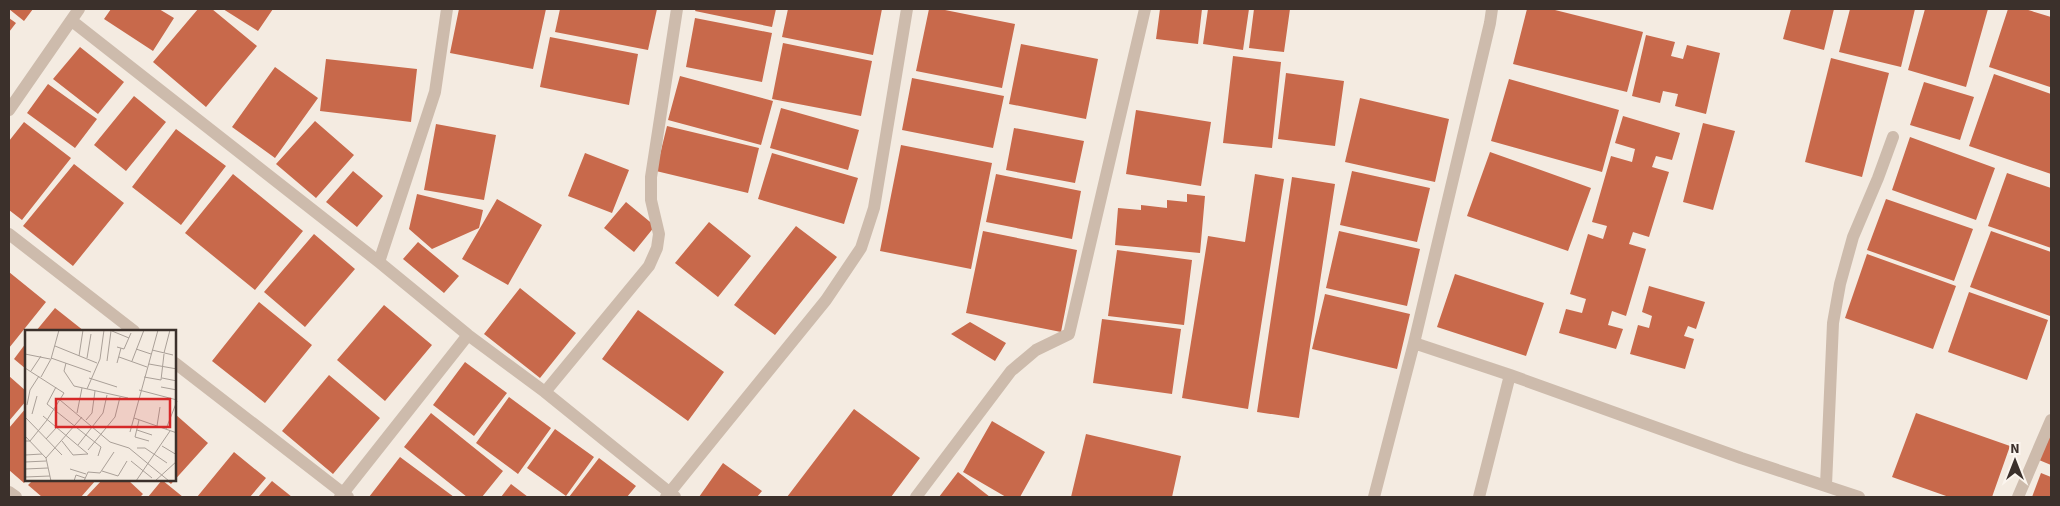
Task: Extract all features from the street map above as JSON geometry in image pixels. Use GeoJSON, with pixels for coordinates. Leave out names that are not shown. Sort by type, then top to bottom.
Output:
{"type":"FeatureCollection","features":[{"type":"Feature","properties":{"kind":"street"},"geometry":{"type":"LineString","coordinates":[[9,110],[79,9]]}},
{"type":"Feature","properties":{"kind":"street"},"geometry":{"type":"LineString","coordinates":[[379,262],[435,92],[447,9]]}},
{"type":"Feature","properties":{"kind":"street"},"geometry":{"type":"LineString","coordinates":[[545,392],[649,266],[657,248],[659,234],[651,200],[651,171],[678,9]]}},
{"type":"Feature","properties":{"kind":"street"},"geometry":{"type":"LineString","coordinates":[[72,21],[379,262],[468,335],[545,392],[670,496],[826,300],[860,248],[874,208],[907,9]]}},
{"type":"Feature","properties":{"kind":"street"},"geometry":{"type":"LineString","coordinates":[[916,497],[1011,371],[1036,350],[1069,334],[1145,9]]}},
{"type":"Feature","properties":{"kind":"street"},"geometry":{"type":"LineString","coordinates":[[1374,497],[1414,343],[1492,9]]}},
{"type":"Feature","properties":{"kind":"street"},"geometry":{"type":"LineString","coordinates":[[1826,485],[1833,323],[1840,284],[1853,237],[1893,137]]}},
{"type":"Feature","properties":{"kind":"street"},"geometry":{"type":"LineString","coordinates":[[9,234],[133,330]]}},
{"type":"Feature","properties":{"kind":"street"},"geometry":{"type":"LineString","coordinates":[[176,363],[344,496],[468,335]]}},
{"type":"Feature","properties":{"kind":"street"},"geometry":{"type":"LineString","coordinates":[[1414,343],[1510,375],[1741,458],[1859,497]]}},
{"type":"Feature","properties":{"kind":"street"},"geometry":{"type":"LineString","coordinates":[[1479,497],[1510,375]]}},
{"type":"Feature","properties":{"kind":"street"},"geometry":{"type":"LineString","coordinates":[[2018,497],[2051,420]]}},
{"type":"Feature","properties":{"kind":"street"},"geometry":{"type":"LineString","coordinates":[[9,492],[16,497]]}},
{"type":"Feature","properties":{"kind":"building"},"geometry":{"type":"Polygon","coordinates":[[[9,9],[33,9],[24,21],[9,9]]]}},
{"type":"Feature","properties":{"kind":"building"},"geometry":{"type":"Polygon","coordinates":[[[111,9],[159,9],[174,18],[153,51],[104,19],[111,9]]]}},
{"type":"Feature","properties":{"kind":"building"},"geometry":{"type":"Polygon","coordinates":[[[198,9],[212,9],[257,46],[206,107],[153,62],[198,9]]]}},
{"type":"Feature","properties":{"kind":"building"},"geometry":{"type":"Polygon","coordinates":[[[223,9],[273,9],[258,31],[223,9]]]}},
{"type":"Feature","properties":{"kind":"building"},"geometry":{"type":"Polygon","coordinates":[[[459,9],[546,9],[533,69],[450,53],[459,9]]]}},
{"type":"Feature","properties":{"kind":"building"},"geometry":{"type":"Polygon","coordinates":[[[560,9],[657,9],[648,50],[555,32],[560,9]]]}},
{"type":"Feature","properties":{"kind":"building"},"geometry":{"type":"Polygon","coordinates":[[[696,9],[776,9],[772,27],[695,11],[696,9]]]}},
{"type":"Feature","properties":{"kind":"building"},"geometry":{"type":"Polygon","coordinates":[[[788,9],[882,9],[873,55],[782,37],[788,9]]]}},
{"type":"Feature","properties":{"kind":"building"},"geometry":{"type":"Polygon","coordinates":[[[929,9],[940,9],[1015,24],[1002,88],[916,71],[929,9]]]}},
{"type":"Feature","properties":{"kind":"building"},"geometry":{"type":"Polygon","coordinates":[[[1160,9],[1202,9],[1198,44],[1156,39],[1160,9]]]}},
{"type":"Feature","properties":{"kind":"building"},"geometry":{"type":"Polygon","coordinates":[[[1208,9],[1249,9],[1243,50],[1203,44],[1208,9]]]}},
{"type":"Feature","properties":{"kind":"building"},"geometry":{"type":"Polygon","coordinates":[[[1254,9],[1290,9],[1284,52],[1249,48],[1254,9]]]}},
{"type":"Feature","properties":{"kind":"building"},"geometry":{"type":"Polygon","coordinates":[[[1527,9],[1551,9],[1643,32],[1627,92],[1513,64],[1527,9]]]}},
{"type":"Feature","properties":{"kind":"building"},"geometry":{"type":"Polygon","coordinates":[[[1791,9],[1834,9],[1824,50],[1783,39],[1791,9]]]}},
{"type":"Feature","properties":{"kind":"building"},"geometry":{"type":"Polygon","coordinates":[[[1850,9],[1915,9],[1901,67],[1839,52],[1850,9]]]}},
{"type":"Feature","properties":{"kind":"building"},"geometry":{"type":"Polygon","coordinates":[[[1925,9],[1988,9],[1966,87],[1908,70],[1925,9]]]}},
{"type":"Feature","properties":{"kind":"building"},"geometry":{"type":"Polygon","coordinates":[[[2008,9],[2025,9],[2051,17],[2050,87],[1989,67],[2008,9]]]}},
{"type":"Feature","properties":{"kind":"building"},"geometry":{"type":"Polygon","coordinates":[[[9,18],[16,23],[9,32],[9,18]]]}},
{"type":"Feature","properties":{"kind":"building"},"geometry":{"type":"Polygon","coordinates":[[[695,18],[772,33],[762,82],[686,67],[695,18]]]}},
{"type":"Feature","properties":{"kind":"building"},"geometry":{"type":"Polygon","coordinates":[[[1646,35],[1675,42],[1671,56],[1683,59],[1687,45],[1720,53],[1706,114],[1675,106],[1678,94],[1663,91],[1660,103],[1632,96],[1646,35]]]}},
{"type":"Feature","properties":{"kind":"building"},"geometry":{"type":"Polygon","coordinates":[[[550,37],[638,54],[629,105],[540,87],[550,37]]]}},
{"type":"Feature","properties":{"kind":"building"},"geometry":{"type":"Polygon","coordinates":[[[783,43],[872,61],[861,116],[772,99],[783,43]]]}},
{"type":"Feature","properties":{"kind":"building"},"geometry":{"type":"Polygon","coordinates":[[[1021,44],[1098,59],[1086,119],[1009,104],[1021,44]]]}},
{"type":"Feature","properties":{"kind":"building"},"geometry":{"type":"Polygon","coordinates":[[[80,47],[124,82],[98,114],[53,79],[80,47]]]}},
{"type":"Feature","properties":{"kind":"building"},"geometry":{"type":"Polygon","coordinates":[[[1233,56],[1281,62],[1272,148],[1223,143],[1233,56]]]}},
{"type":"Feature","properties":{"kind":"building"},"geometry":{"type":"Polygon","coordinates":[[[1831,58],[1889,73],[1862,177],[1805,162],[1831,58]]]}},
{"type":"Feature","properties":{"kind":"building"},"geometry":{"type":"Polygon","coordinates":[[[326,59],[417,69],[411,122],[320,111],[326,59]]]}},
{"type":"Feature","properties":{"kind":"building"},"geometry":{"type":"Polygon","coordinates":[[[275,67],[318,98],[275,158],[232,127],[275,67]]]}},
{"type":"Feature","properties":{"kind":"building"},"geometry":{"type":"Polygon","coordinates":[[[1286,73],[1344,81],[1335,146],[1278,139],[1286,73]]]}},
{"type":"Feature","properties":{"kind":"building"},"geometry":{"type":"Polygon","coordinates":[[[1994,74],[2051,94],[2051,174],[1969,146],[1994,74]]]}},
{"type":"Feature","properties":{"kind":"building"},"geometry":{"type":"Polygon","coordinates":[[[680,76],[773,101],[761,145],[668,120],[680,76]]]}},
{"type":"Feature","properties":{"kind":"building"},"geometry":{"type":"Polygon","coordinates":[[[912,78],[1004,96],[993,148],[902,130],[912,78]]]}},
{"type":"Feature","properties":{"kind":"building"},"geometry":{"type":"Polygon","coordinates":[[[1509,79],[1619,110],[1602,172],[1491,141],[1509,79]]]}},
{"type":"Feature","properties":{"kind":"building"},"geometry":{"type":"Polygon","coordinates":[[[1924,82],[1974,97],[1960,140],[1910,125],[1924,82]]]}},
{"type":"Feature","properties":{"kind":"building"},"geometry":{"type":"Polygon","coordinates":[[[48,84],[97,119],[75,148],[27,113],[48,84]]]}},
{"type":"Feature","properties":{"kind":"building"},"geometry":{"type":"Polygon","coordinates":[[[134,96],[166,122],[126,171],[94,145],[134,96]]]}},
{"type":"Feature","properties":{"kind":"building"},"geometry":{"type":"Polygon","coordinates":[[[1360,98],[1449,119],[1435,182],[1345,162],[1360,98]]]}},
{"type":"Feature","properties":{"kind":"building"},"geometry":{"type":"Polygon","coordinates":[[[781,108],[859,130],[848,170],[770,148],[781,108]]]}},
{"type":"Feature","properties":{"kind":"building"},"geometry":{"type":"Polygon","coordinates":[[[1136,110],[1211,122],[1201,186],[1126,174],[1136,110]]]}},
{"type":"Feature","properties":{"kind":"building"},"geometry":{"type":"Polygon","coordinates":[[[1623,116],[1680,133],[1672,160],[1656,156],[1652,167],[1669,172],[1649,237],[1633,232],[1629,244],[1646,249],[1626,316],[1612,311],[1608,325],[1623,329],[1616,349],[1559,333],[1566,309],[1582,313],[1586,299],[1570,294],[1588,234],[1603,239],[1607,226],[1592,222],[1611,156],[1632,162],[1635,149],[1615,143],[1623,116]]]}},
{"type":"Feature","properties":{"kind":"building"},"geometry":{"type":"Polygon","coordinates":[[[315,121],[354,155],[316,198],[276,164],[315,121]]]}},
{"type":"Feature","properties":{"kind":"building"},"geometry":{"type":"Polygon","coordinates":[[[24,122],[71,158],[22,220],[9,210],[9,141],[24,122]]]}},
{"type":"Feature","properties":{"kind":"building"},"geometry":{"type":"Polygon","coordinates":[[[1703,123],[1735,131],[1713,210],[1683,202],[1703,123]]]}},
{"type":"Feature","properties":{"kind":"building"},"geometry":{"type":"Polygon","coordinates":[[[436,124],[496,135],[484,200],[424,190],[436,124]]]}},
{"type":"Feature","properties":{"kind":"building"},"geometry":{"type":"Polygon","coordinates":[[[667,126],[759,148],[748,193],[656,171],[667,126]]]}},
{"type":"Feature","properties":{"kind":"building"},"geometry":{"type":"Polygon","coordinates":[[[1014,128],[1084,141],[1075,183],[1006,170],[1014,128]]]}},
{"type":"Feature","properties":{"kind":"building"},"geometry":{"type":"Polygon","coordinates":[[[176,129],[226,166],[181,225],[132,187],[176,129]]]}},
{"type":"Feature","properties":{"kind":"building"},"geometry":{"type":"Polygon","coordinates":[[[1910,137],[1995,168],[1976,220],[1892,190],[1910,137]]]}},
{"type":"Feature","properties":{"kind":"building"},"geometry":{"type":"Polygon","coordinates":[[[901,145],[992,163],[971,269],[880,251],[901,145]]]}},
{"type":"Feature","properties":{"kind":"building"},"geometry":{"type":"Polygon","coordinates":[[[1490,152],[1591,188],[1568,251],[1467,216],[1490,152]]]}},
{"type":"Feature","properties":{"kind":"building"},"geometry":{"type":"Polygon","coordinates":[[[585,153],[629,170],[612,213],[568,196],[585,153]]]}},
{"type":"Feature","properties":{"kind":"building"},"geometry":{"type":"Polygon","coordinates":[[[772,153],[858,178],[844,224],[758,199],[772,153]]]}},
{"type":"Feature","properties":{"kind":"building"},"geometry":{"type":"Polygon","coordinates":[[[74,164],[124,203],[73,266],[23,226],[74,164]]]}},
{"type":"Feature","properties":{"kind":"building"},"geometry":{"type":"Polygon","coordinates":[[[353,171],[383,196],[357,227],[326,202],[353,171]]]}},
{"type":"Feature","properties":{"kind":"building"},"geometry":{"type":"Polygon","coordinates":[[[1352,171],[1430,188],[1417,242],[1340,225],[1352,171]]]}},
{"type":"Feature","properties":{"kind":"building"},"geometry":{"type":"Polygon","coordinates":[[[2007,173],[2051,188],[2051,248],[1988,226],[2007,173]]]}},
{"type":"Feature","properties":{"kind":"building"},"geometry":{"type":"Polygon","coordinates":[[[233,174],[303,231],[255,290],[185,233],[233,174]]]}},
{"type":"Feature","properties":{"kind":"building"},"geometry":{"type":"Polygon","coordinates":[[[996,174],[1081,191],[1072,239],[986,222],[996,174]]]}},
{"type":"Feature","properties":{"kind":"building"},"geometry":{"type":"Polygon","coordinates":[[[1255,174],[1284,179],[1248,409],[1182,398],[1208,236],[1245,242],[1255,174]]]}},
{"type":"Feature","properties":{"kind":"building"},"geometry":{"type":"Polygon","coordinates":[[[1292,177],[1335,184],[1299,418],[1257,412],[1292,177]]]}},
{"type":"Feature","properties":{"kind":"building"},"geometry":{"type":"Polygon","coordinates":[[[417,194],[483,210],[479,228],[432,249],[409,229],[417,194]]]}},
{"type":"Feature","properties":{"kind":"building"},"geometry":{"type":"Polygon","coordinates":[[[1187,194],[1205,196],[1200,253],[1115,245],[1118,208],[1141,210],[1141,205],[1167,208],[1167,200],[1187,202],[1187,194]]]}},
{"type":"Feature","properties":{"kind":"building"},"geometry":{"type":"Polygon","coordinates":[[[497,199],[542,225],[508,285],[462,259],[497,199]]]}},
{"type":"Feature","properties":{"kind":"building"},"geometry":{"type":"Polygon","coordinates":[[[1886,199],[1973,229],[1954,281],[1867,250],[1886,199]]]}},
{"type":"Feature","properties":{"kind":"building"},"geometry":{"type":"Polygon","coordinates":[[[626,202],[655,226],[634,252],[604,228],[626,202]]]}},
{"type":"Feature","properties":{"kind":"building"},"geometry":{"type":"Polygon","coordinates":[[[709,222],[751,256],[718,297],[675,263],[709,222]]]}},
{"type":"Feature","properties":{"kind":"building"},"geometry":{"type":"Polygon","coordinates":[[[796,226],[837,257],[775,335],[734,305],[796,226]]]}},
{"type":"Feature","properties":{"kind":"building"},"geometry":{"type":"Polygon","coordinates":[[[983,231],[1077,250],[1061,332],[966,313],[983,231]]]}},
{"type":"Feature","properties":{"kind":"building"},"geometry":{"type":"Polygon","coordinates":[[[1339,231],[1420,249],[1407,306],[1326,288],[1339,231]]]}},
{"type":"Feature","properties":{"kind":"building"},"geometry":{"type":"Polygon","coordinates":[[[1991,231],[2051,252],[2050,316],[1970,287],[1991,231]]]}},
{"type":"Feature","properties":{"kind":"building"},"geometry":{"type":"Polygon","coordinates":[[[314,234],[355,269],[305,327],[264,292],[314,234]]]}},
{"type":"Feature","properties":{"kind":"building"},"geometry":{"type":"Polygon","coordinates":[[[418,242],[459,276],[444,293],[403,259],[418,242]]]}},
{"type":"Feature","properties":{"kind":"building"},"geometry":{"type":"Polygon","coordinates":[[[1117,250],[1192,260],[1184,325],[1108,316],[1117,250]]]}},
{"type":"Feature","properties":{"kind":"building"},"geometry":{"type":"Polygon","coordinates":[[[1867,254],[1956,286],[1933,349],[1845,318],[1867,254]]]}},
{"type":"Feature","properties":{"kind":"building"},"geometry":{"type":"Polygon","coordinates":[[[9,272],[46,302],[9,348],[9,272]]]}},
{"type":"Feature","properties":{"kind":"building"},"geometry":{"type":"Polygon","coordinates":[[[1455,274],[1544,303],[1526,356],[1437,327],[1455,274]]]}},
{"type":"Feature","properties":{"kind":"building"},"geometry":{"type":"Polygon","coordinates":[[[1649,286],[1705,302],[1696,329],[1688,326],[1684,336],[1694,339],[1685,369],[1630,354],[1638,325],[1649,328],[1652,316],[1642,312],[1649,286]]]}},
{"type":"Feature","properties":{"kind":"building"},"geometry":{"type":"Polygon","coordinates":[[[520,288],[576,333],[540,378],[484,334],[520,288]]]}},
{"type":"Feature","properties":{"kind":"building"},"geometry":{"type":"Polygon","coordinates":[[[1969,292],[2048,320],[2027,380],[1948,352],[1969,292]]]}},
{"type":"Feature","properties":{"kind":"building"},"geometry":{"type":"Polygon","coordinates":[[[1325,294],[1410,314],[1397,369],[1312,349],[1325,294]]]}},
{"type":"Feature","properties":{"kind":"building"},"geometry":{"type":"Polygon","coordinates":[[[259,302],[312,345],[265,403],[212,361],[259,302]]]}},
{"type":"Feature","properties":{"kind":"building"},"geometry":{"type":"Polygon","coordinates":[[[384,305],[432,345],[385,401],[337,360],[384,305]]]}},
{"type":"Feature","properties":{"kind":"building"},"geometry":{"type":"Polygon","coordinates":[[[55,308],[83,330],[37,330],[55,308]]]}},
{"type":"Feature","properties":{"kind":"building"},"geometry":{"type":"Polygon","coordinates":[[[638,310],[724,372],[688,421],[602,359],[638,310]]]}},
{"type":"Feature","properties":{"kind":"building"},"geometry":{"type":"Polygon","coordinates":[[[1102,319],[1181,329],[1172,394],[1093,383],[1102,319]]]}},
{"type":"Feature","properties":{"kind":"building"},"geometry":{"type":"Polygon","coordinates":[[[970,322],[1006,343],[995,361],[951,334],[970,322]]]}},
{"type":"Feature","properties":{"kind":"building"},"geometry":{"type":"Polygon","coordinates":[[[25,344],[25,368],[14,359],[25,344]]]}},
{"type":"Feature","properties":{"kind":"building"},"geometry":{"type":"Polygon","coordinates":[[[465,362],[507,393],[474,436],[433,405],[465,362]]]}},
{"type":"Feature","properties":{"kind":"building"},"geometry":{"type":"Polygon","coordinates":[[[329,375],[380,418],[333,474],[282,431],[329,375]]]}},
{"type":"Feature","properties":{"kind":"building"},"geometry":{"type":"Polygon","coordinates":[[[9,376],[25,390],[25,402],[9,421],[9,376]]]}},
{"type":"Feature","properties":{"kind":"building"},"geometry":{"type":"Polygon","coordinates":[[[509,397],[551,428],[518,474],[476,443],[509,397]]]}},
{"type":"Feature","properties":{"kind":"building"},"geometry":{"type":"Polygon","coordinates":[[[25,409],[24,483],[9,470],[9,428],[25,409]]]}},
{"type":"Feature","properties":{"kind":"building"},"geometry":{"type":"Polygon","coordinates":[[[854,409],[920,458],[891,497],[787,497],[854,409]]]}},
{"type":"Feature","properties":{"kind":"building"},"geometry":{"type":"Polygon","coordinates":[[[431,413],[503,471],[482,497],[467,497],[404,447],[431,413]]]}},
{"type":"Feature","properties":{"kind":"building"},"geometry":{"type":"Polygon","coordinates":[[[1916,413],[2010,446],[1992,497],[1949,497],[1892,477],[1916,413]]]}},
{"type":"Feature","properties":{"kind":"building"},"geometry":{"type":"Polygon","coordinates":[[[176,415],[208,443],[176,479],[176,415]]]}},
{"type":"Feature","properties":{"kind":"building"},"geometry":{"type":"Polygon","coordinates":[[[992,421],[1045,452],[1020,497],[1006,497],[963,472],[992,421]]]}},
{"type":"Feature","properties":{"kind":"building"},"geometry":{"type":"Polygon","coordinates":[[[555,429],[594,457],[566,496],[527,468],[555,429]]]}},
{"type":"Feature","properties":{"kind":"building"},"geometry":{"type":"Polygon","coordinates":[[[2051,430],[2051,465],[2039,460],[2051,430]]]}},
{"type":"Feature","properties":{"kind":"building"},"geometry":{"type":"Polygon","coordinates":[[[1086,434],[1181,456],[1172,497],[1071,497],[1086,434]]]}},
{"type":"Feature","properties":{"kind":"building"},"geometry":{"type":"Polygon","coordinates":[[[234,452],[266,478],[250,497],[197,497],[234,452]]]}},
{"type":"Feature","properties":{"kind":"building"},"geometry":{"type":"Polygon","coordinates":[[[400,457],[454,497],[369,497],[400,457]]]}},
{"type":"Feature","properties":{"kind":"building"},"geometry":{"type":"Polygon","coordinates":[[[599,458],[636,486],[627,497],[569,497],[599,458]]]}},
{"type":"Feature","properties":{"kind":"building"},"geometry":{"type":"Polygon","coordinates":[[[723,463],[762,491],[757,497],[699,497],[723,463]]]}},
{"type":"Feature","properties":{"kind":"building"},"geometry":{"type":"Polygon","coordinates":[[[958,472],[990,497],[939,497],[958,472]]]}},
{"type":"Feature","properties":{"kind":"building"},"geometry":{"type":"Polygon","coordinates":[[[2041,473],[2051,477],[2051,497],[2032,497],[2041,473]]]}},
{"type":"Feature","properties":{"kind":"building"},"geometry":{"type":"Polygon","coordinates":[[[32,481],[95,481],[81,497],[42,497],[28,485],[32,481]]]}},
{"type":"Feature","properties":{"kind":"building"},"geometry":{"type":"Polygon","coordinates":[[[101,481],[129,481],[143,494],[140,497],[86,497],[101,481]]]}},
{"type":"Feature","properties":{"kind":"building"},"geometry":{"type":"Polygon","coordinates":[[[163,481],[183,497],[148,497],[163,481]]]}},
{"type":"Feature","properties":{"kind":"building"},"geometry":{"type":"Polygon","coordinates":[[[272,481],[292,497],[258,497],[272,481]]]}},
{"type":"Feature","properties":{"kind":"building"},"geometry":{"type":"Polygon","coordinates":[[[511,484],[528,497],[501,497],[511,484]]]}}]}
